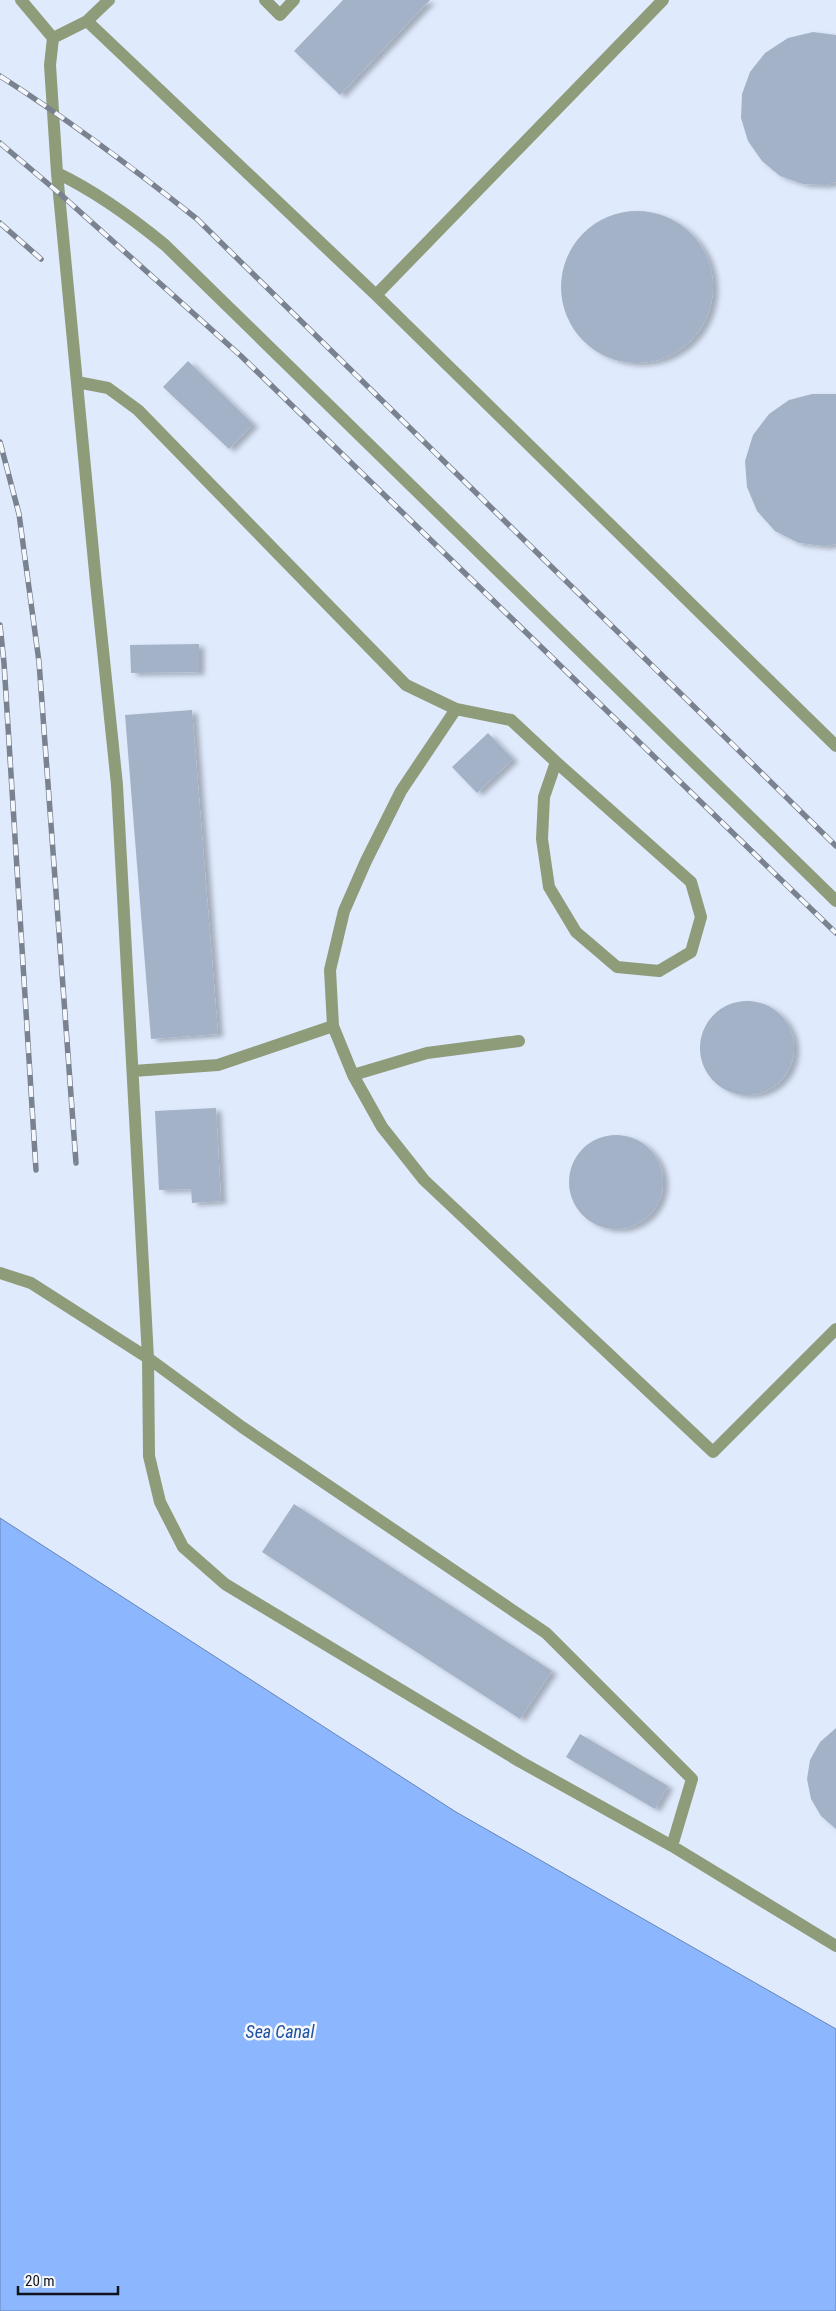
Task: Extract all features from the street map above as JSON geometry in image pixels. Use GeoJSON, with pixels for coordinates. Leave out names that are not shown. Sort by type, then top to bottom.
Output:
{"type":"FeatureCollection","features":[{"type":"Feature","properties":{"kind":"lane"},"geometry":{"type":"LineString","coordinates":[[21,0],[53,38],[50,65],[57,173],[117,785],[148,1358],[149,1456],[160,1502],[183,1547],[225,1584],[519,1761],[672,1846],[836,1946]]}},
{"type":"Feature","properties":{"kind":"lane"},"geometry":{"type":"LineString","coordinates":[[53,38],[87,21],[109,0]]}},
{"type":"Feature","properties":{"kind":"lane"},"geometry":{"type":"LineString","coordinates":[[265,0],[280,15],[294,0]]}},
{"type":"Feature","properties":{"kind":"lane"},"geometry":{"type":"LineString","coordinates":[[376,295],[663,0]]}},
{"type":"Feature","properties":{"kind":"lane"},"geometry":{"type":"LineString","coordinates":[[87,21],[376,295],[836,746]]}},
{"type":"Feature","properties":{"kind":"lane"},"geometry":{"type":"LineString","coordinates":[[57,173],[85,187],[127,214],[166,245],[836,901]]}},
{"type":"Feature","properties":{"kind":"lane"},"geometry":{"type":"LineString","coordinates":[[77,382],[108,388],[138,410],[406,685],[456,709],[511,720],[691,882],[701,917],[691,952],[659,971],[617,967],[576,932],[549,887],[542,839],[544,798],[556,762]]}},
{"type":"Feature","properties":{"kind":"lane"},"geometry":{"type":"LineString","coordinates":[[456,709],[401,791],[366,861],[344,912],[330,970],[332,1026],[353,1075],[382,1127],[424,1180],[712,1452],[836,1329]]}},
{"type":"Feature","properties":{"kind":"lane"},"geometry":{"type":"LineString","coordinates":[[133,1071],[218,1065],[332,1026]]}},
{"type":"Feature","properties":{"kind":"lane"},"geometry":{"type":"LineString","coordinates":[[353,1075],[428,1053],[519,1041]]}},
{"type":"Feature","properties":{"kind":"lane"},"geometry":{"type":"LineString","coordinates":[[0,1273],[31,1283],[148,1358],[242,1427],[546,1633],[692,1779],[672,1846]]}},
{"type":"Feature","properties":{"kind":"water","name":"Sea Canal"},"geometry":{"type":"Polygon","coordinates":[[[0,1518],[456,1812],[836,2029],[836,2311],[0,2311],[0,1518]]]}},
{"type":"Feature","properties":{"kind":"building"},"geometry":{"type":"Polygon","coordinates":[[[343,0],[430,0],[340,95],[294,51],[343,0]]]}},
{"type":"Feature","properties":{"kind":"building"},"geometry":{"type":"Polygon","coordinates":[[[813,32],[836,35],[836,182],[827,185],[803,184],[780,176],[762,161],[748,141],[741,118],[742,94],[750,72],[765,53],[788,38],[813,32]]]}},
{"type":"Feature","properties":{"kind":"building"},"geometry":{"type":"Polygon","coordinates":[[[637,211],[652,212],[666,217],[691,233],[707,258],[712,272],[712,302],[707,316],[691,341],[666,357],[652,362],[637,363],[622,362],[608,357],[583,341],[567,316],[562,302],[561,287],[562,272],[567,258],[583,233],[608,217],[622,212],[637,211]]]}},
{"type":"Feature","properties":{"kind":"building"},"geometry":{"type":"Polygon","coordinates":[[[188,361],[253,424],[229,449],[163,387],[188,361]]]}},
{"type":"Feature","properties":{"kind":"building"},"geometry":{"type":"Polygon","coordinates":[[[812,394],[836,394],[836,544],[825,546],[799,543],[775,531],[757,511],[747,487],[745,461],[753,435],[769,414],[789,400],[812,394]]]}},
{"type":"Feature","properties":{"kind":"building"},"geometry":{"type":"Polygon","coordinates":[[[199,644],[199,672],[131,673],[130,645],[199,644]]]}},
{"type":"Feature","properties":{"kind":"building"},"geometry":{"type":"Polygon","coordinates":[[[192,710],[218,1034],[151,1039],[125,715],[192,710]]]}},
{"type":"Feature","properties":{"kind":"building"},"geometry":{"type":"Polygon","coordinates":[[[488,733],[513,759],[477,793],[452,767],[488,733]]]}},
{"type":"Feature","properties":{"kind":"building"},"geometry":{"type":"Polygon","coordinates":[[[747,1001],[765,1004],[780,1015],[791,1030],[794,1048],[791,1066],[780,1081],[765,1092],[747,1095],[729,1092],[714,1081],[703,1066],[700,1048],[703,1030],[714,1015],[729,1004],[747,1001]]]}},
{"type":"Feature","properties":{"kind":"building"},"geometry":{"type":"Polygon","coordinates":[[[216,1108],[221,1201],[192,1203],[191,1189],[159,1190],[155,1111],[216,1108]]]}},
{"type":"Feature","properties":{"kind":"building"},"geometry":{"type":"Polygon","coordinates":[[[616,1135],[634,1139],[649,1149],[659,1164],[663,1182],[659,1200],[649,1215],[634,1225],[616,1229],[598,1225],[583,1215],[573,1200],[569,1182],[573,1164],[583,1149],[598,1139],[616,1135]]]}},
{"type":"Feature","properties":{"kind":"building"},"geometry":{"type":"Polygon","coordinates":[[[294,1504],[552,1671],[520,1719],[262,1552],[294,1504]]]}},
{"type":"Feature","properties":{"kind":"building"},"geometry":{"type":"Polygon","coordinates":[[[836,1728],[836,1829],[821,1816],[811,1799],[807,1779],[810,1760],[820,1742],[836,1728]]]}},
{"type":"Feature","properties":{"kind":"building"},"geometry":{"type":"Polygon","coordinates":[[[580,1734],[668,1786],[655,1809],[566,1757],[580,1734]]]}},
{"type":"Feature","properties":{"kind":"railway"},"geometry":{"type":"LineString","coordinates":[[0,76],[100,145],[197,219],[836,846]]}},
{"type":"Feature","properties":{"kind":"railway"},"geometry":{"type":"LineString","coordinates":[[0,143],[59,193],[241,356],[836,933]]}},
{"type":"Feature","properties":{"kind":"railway"},"geometry":{"type":"LineString","coordinates":[[0,223],[41,259]]}},
{"type":"Feature","properties":{"kind":"railway"},"geometry":{"type":"LineString","coordinates":[[0,442],[19,514],[39,662],[76,1163]]}},
{"type":"Feature","properties":{"kind":"railway"},"geometry":{"type":"LineString","coordinates":[[0,625],[36,1170]]}}]}
